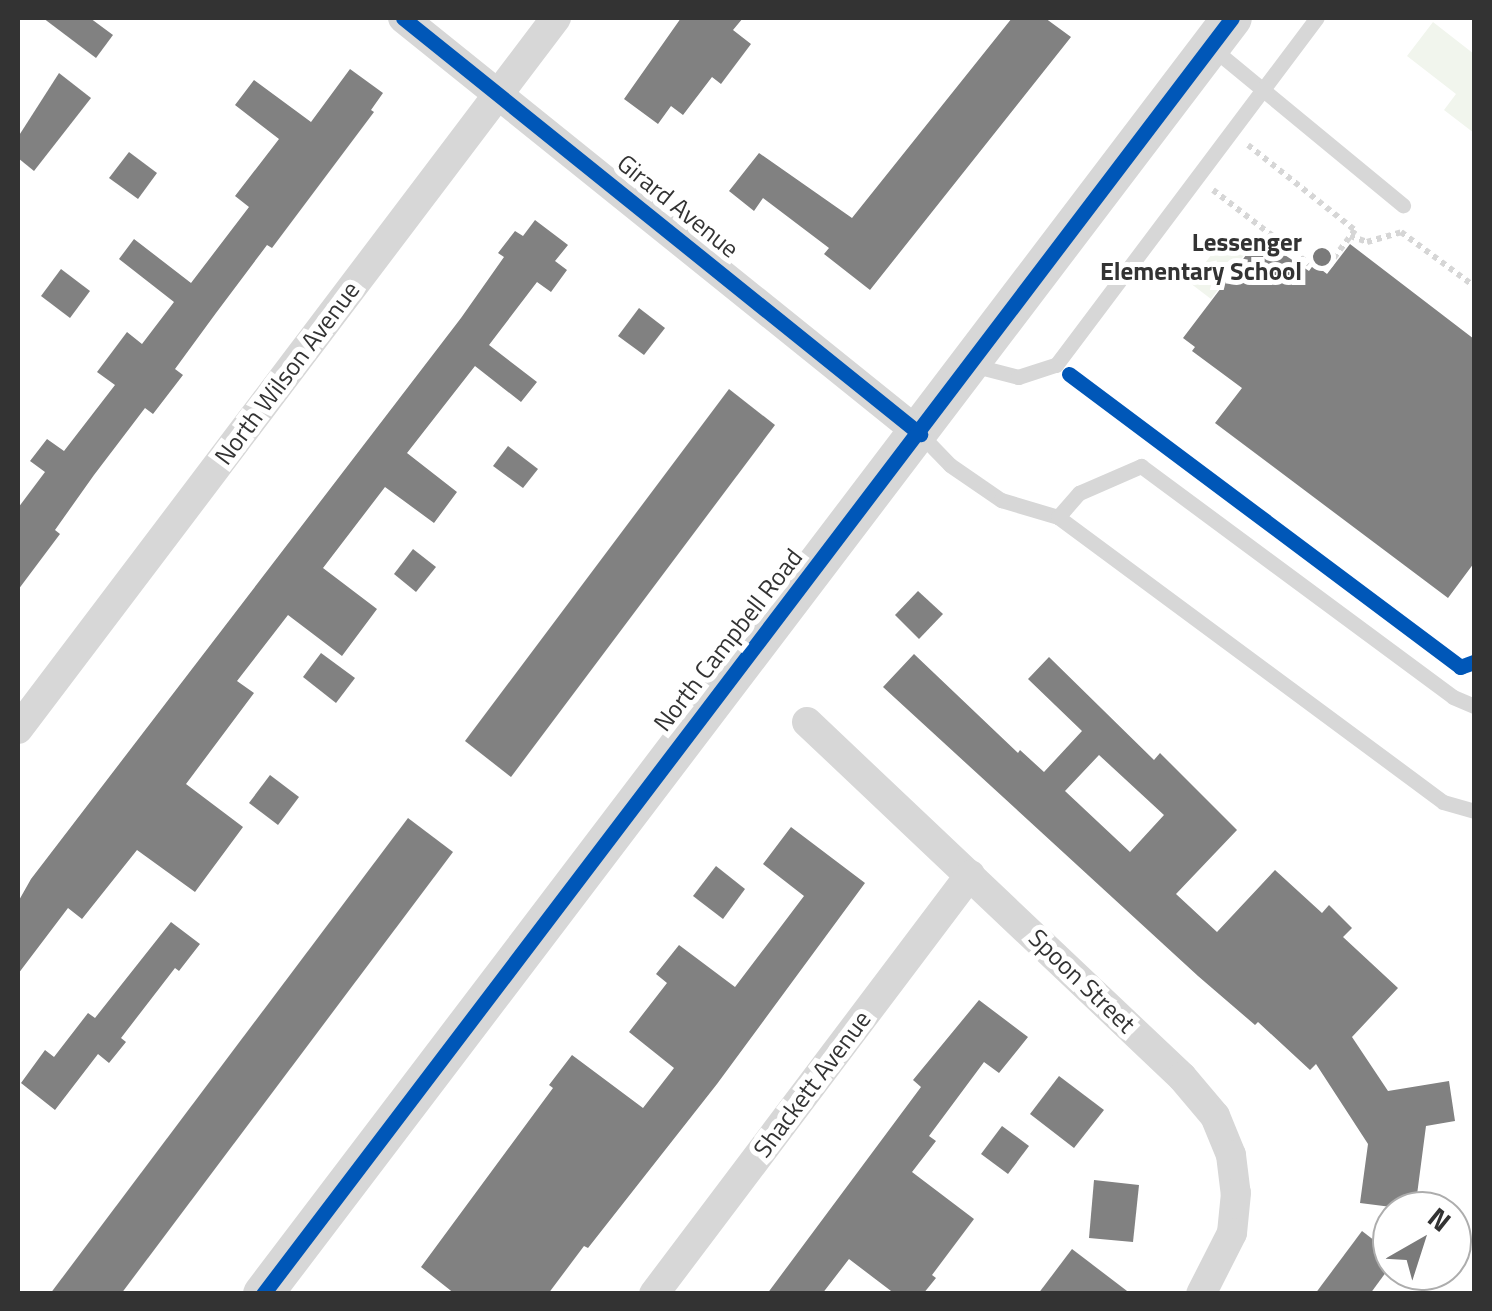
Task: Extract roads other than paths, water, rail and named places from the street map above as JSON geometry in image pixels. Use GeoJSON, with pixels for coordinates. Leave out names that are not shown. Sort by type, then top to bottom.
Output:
{"type":"FeatureCollection","features":[{"type":"Feature","properties":{"kind":"street","name":"Girard Avenue"},"geometry":{"type":"LineString","coordinates":[[403,18],[920,434]]}},
{"type":"Feature","properties":{"kind":"street","name":"North Wilson Avenue"},"geometry":{"type":"LineString","coordinates":[[18,730],[556,18]]}},
{"type":"Feature","properties":{"kind":"street","name":"North Campbell Road"},"geometry":{"type":"LineString","coordinates":[[263,1294],[1222,32]]}},
{"type":"Feature","properties":{"kind":"street","name":"Spoon Street"},"geometry":{"type":"LineString","coordinates":[[807,722],[1182,1077],[1215,1116],[1232,1155],[1232,1233],[1201,1294]]}},
{"type":"Feature","properties":{"kind":"street","name":"Shackett Avenue"},"geometry":{"type":"LineString","coordinates":[[654,1294],[970,875]]}},
{"type":"Feature","properties":{"kind":"lane"},"geometry":{"type":"LineString","coordinates":[[972,364],[1018,377],[1056,364],[1317,18]]}},
{"type":"Feature","properties":{"kind":"lane"},"geometry":{"type":"LineString","coordinates":[[1222,32],[1262,90],[1404,204]]}},
{"type":"Feature","properties":{"kind":"lane"},"geometry":{"type":"LineString","coordinates":[[920,434],[950,465],[1001,500],[1058,516],[1443,802],[1474,811]]}},
{"type":"Feature","properties":{"kind":"lane"},"geometry":{"type":"LineString","coordinates":[[1058,516],[1078,492],[1141,466],[1453,697],[1474,706]]}},
{"type":"Feature","properties":{"kind":"place","name":"Lessenger Elementary School"},"geometry":{"type":"Point","coordinates":[1322,257]}}]}
